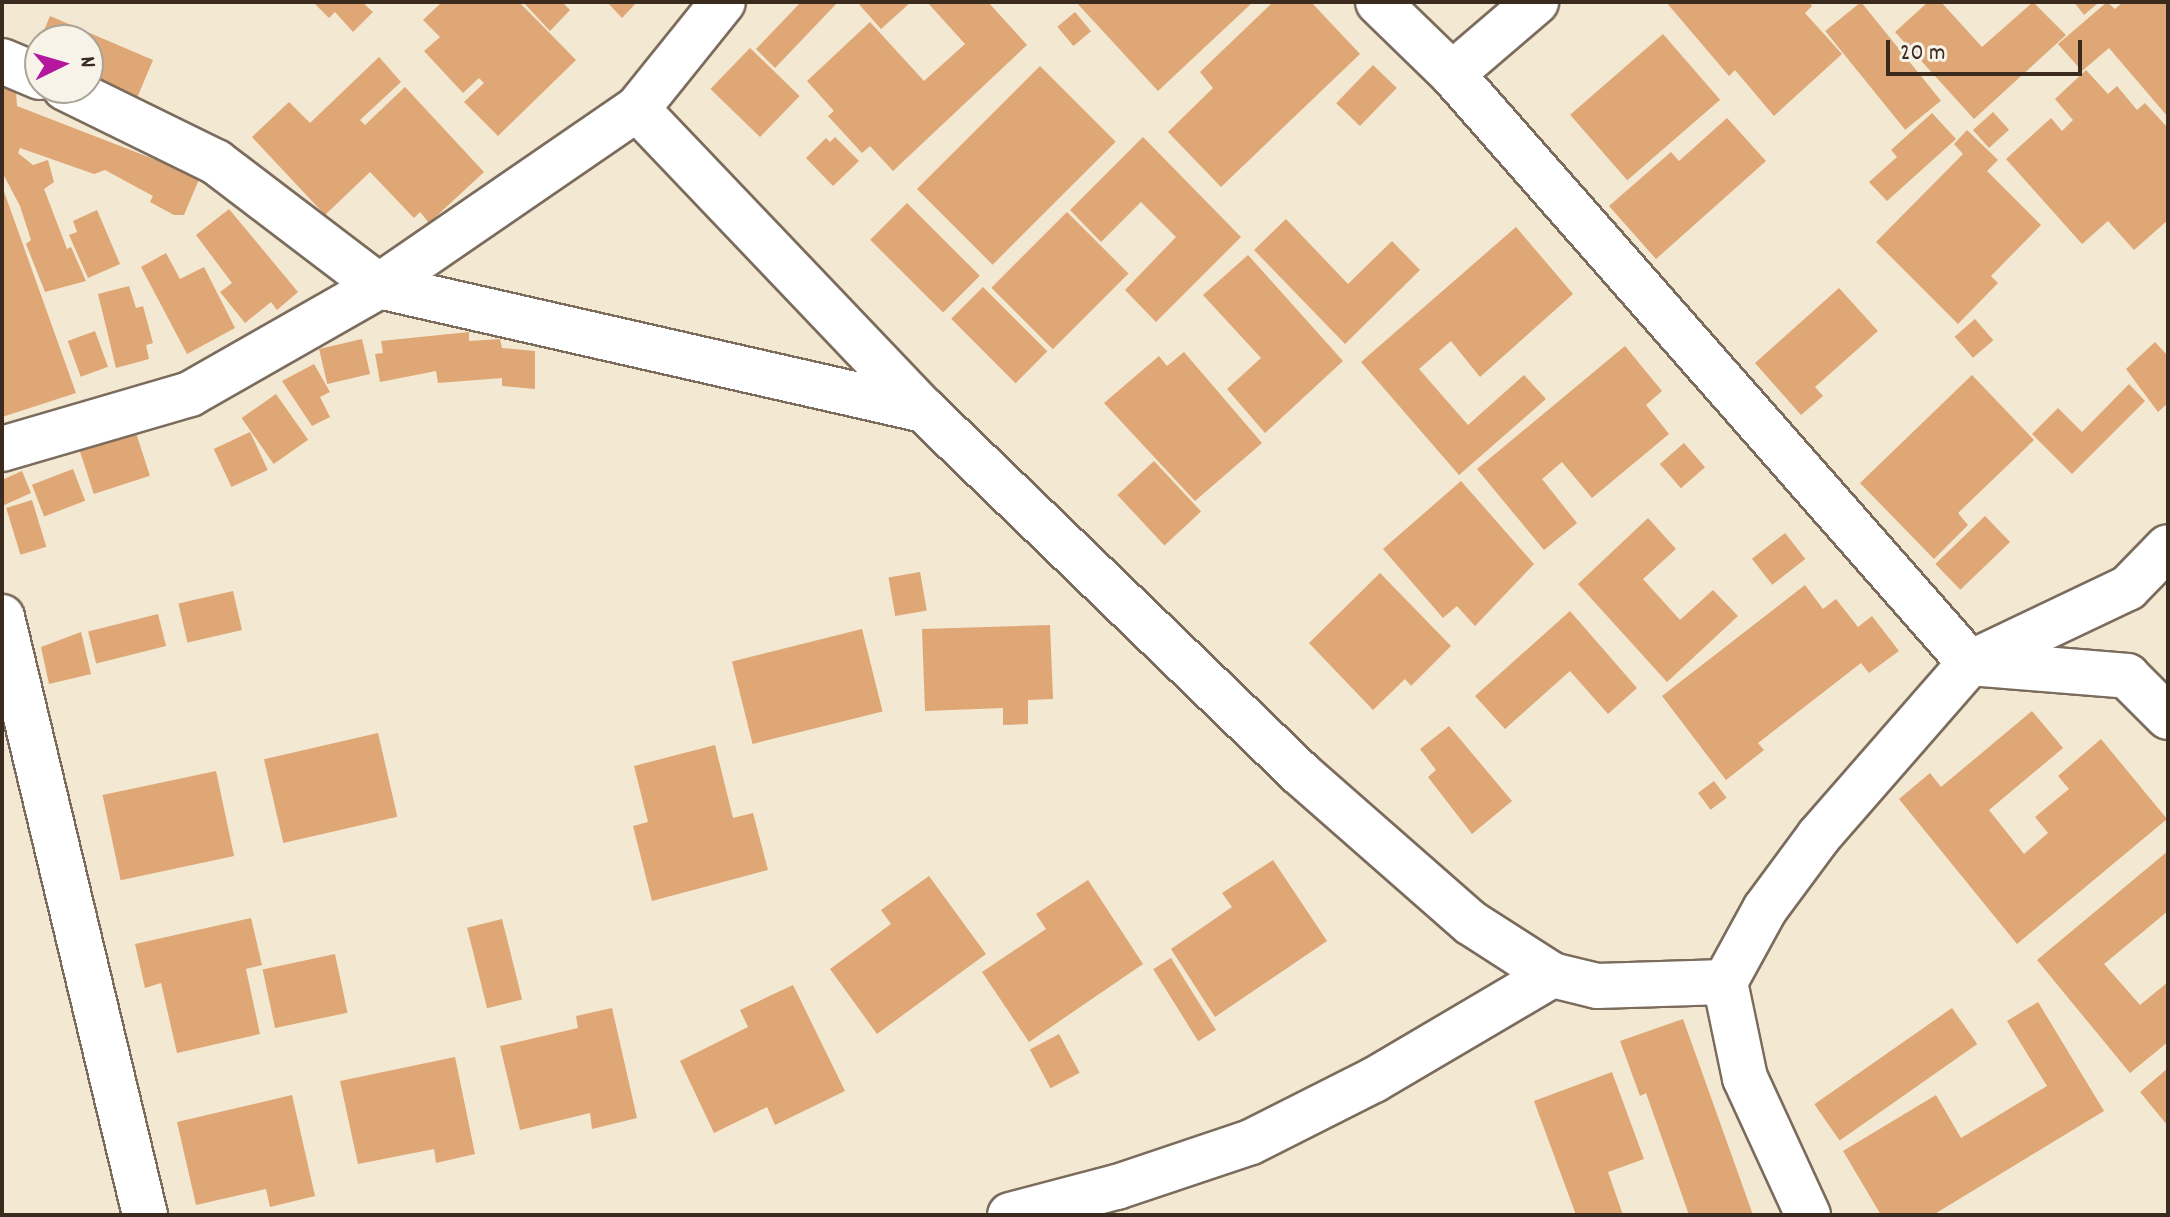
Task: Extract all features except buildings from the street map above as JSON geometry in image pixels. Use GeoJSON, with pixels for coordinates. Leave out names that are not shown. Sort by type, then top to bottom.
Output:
{"type":"FeatureCollection","features":[{"type":"Feature","properties":{"kind":"street"},"geometry":{"type":"LineString","coordinates":[[2,449],[190,394],[379,286],[637,109],[723,2]]}},
{"type":"Feature","properties":{"kind":"street"},"geometry":{"type":"LineString","coordinates":[[1378,2],[1452,74],[1970,663],[2127,676],[2168,717]]}},
{"type":"Feature","properties":{"kind":"street"},"geometry":{"type":"LineString","coordinates":[[1452,74],[1536,2]]}},
{"type":"Feature","properties":{"kind":"street"},"geometry":{"type":"LineString","coordinates":[[2,61],[24,70]]}},
{"type":"Feature","properties":{"kind":"street"},"geometry":{"type":"LineString","coordinates":[[98,104],[216,162],[379,286],[924,410]]}},
{"type":"Feature","properties":{"kind":"street"},"geometry":{"type":"LineString","coordinates":[[637,109],[924,410],[1300,773],[1424,884],[1552,975],[1597,986],[1725,982]]}},
{"type":"Feature","properties":{"kind":"street"},"geometry":{"type":"LineString","coordinates":[[1808,1215],[1745,1078],[1725,982],[1765,909],[1819,836],[1970,663],[2128,588],[2168,547]]}},
{"type":"Feature","properties":{"kind":"street"},"geometry":{"type":"LineString","coordinates":[[2,617],[145,1215]]}},
{"type":"Feature","properties":{"kind":"street"},"geometry":{"type":"LineString","coordinates":[[1010,1215],[1117,1187],[1251,1142],[1374,1080],[1552,975]]}}]}
